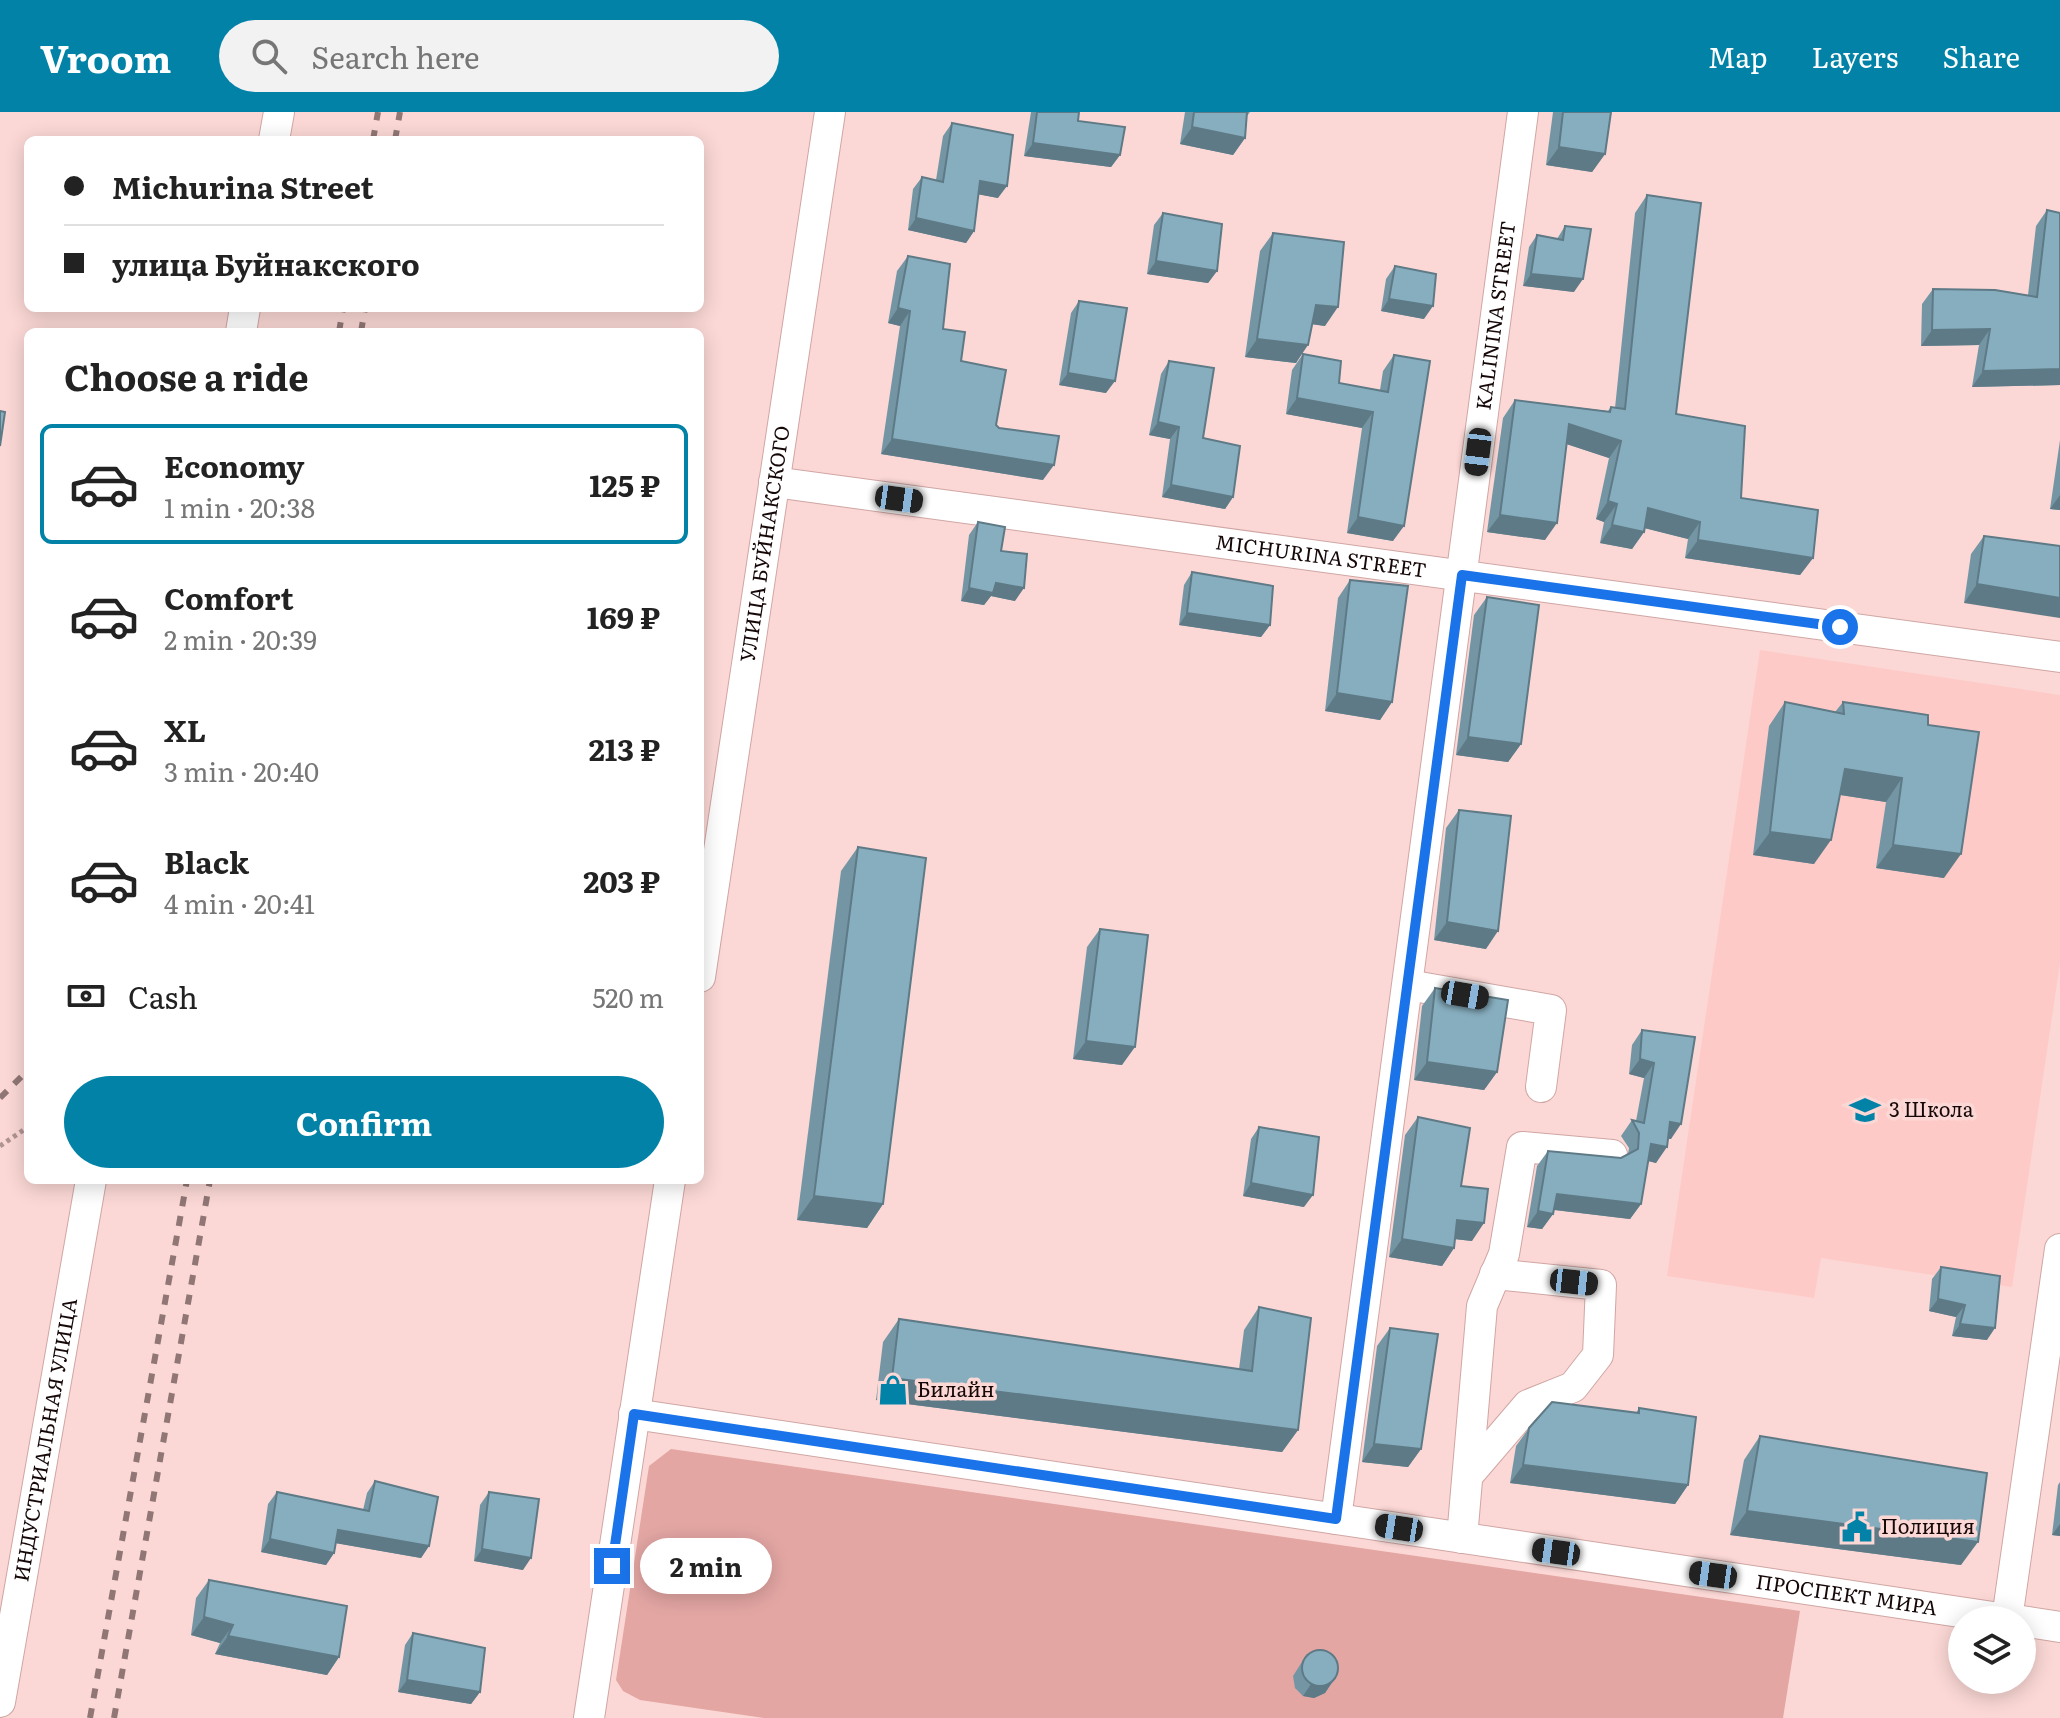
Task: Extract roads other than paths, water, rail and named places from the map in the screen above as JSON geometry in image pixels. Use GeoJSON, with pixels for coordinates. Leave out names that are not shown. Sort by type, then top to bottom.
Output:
{"type":"FeatureCollection","features":[{"type":"Feature","properties":{"kind":"street"},"geometry":{"type":"LineString","coordinates":[[275,136],[279,112]]}},
{"type":"Feature","properties":{"kind":"street","name":"УЛИЦА БУЙНАКСКОГО"},"geometry":{"type":"LineString","coordinates":[[704,950],[830,112]]}},
{"type":"Feature","properties":{"kind":"street","name":"KALININA STREET"},"geometry":{"type":"LineString","coordinates":[[1336,1519],[1523,112]]}},
{"type":"Feature","properties":{"kind":"street","name":"MICHURINA STREET"},"geometry":{"type":"LineString","coordinates":[[774,482],[2060,657]]}},
{"type":"Feature","properties":{"kind":"street"},"geometry":{"type":"LineString","coordinates":[[1408,985],[1551,1010],[1541,1087]]}},
{"type":"Feature","properties":{"kind":"street"},"geometry":{"type":"LineString","coordinates":[[1462,1538],[1482,1306],[1504,1254],[1522,1147],[1612,1155]]}},
{"type":"Feature","properties":{"kind":"street","name":"ИНДУСТРИАЛЬНАЯ УЛИЦА"},"geometry":{"type":"LineString","coordinates":[[0,1702],[90,1184]]}},
{"type":"Feature","properties":{"kind":"street"},"geometry":{"type":"LineString","coordinates":[[591,1718],[669,1184]]}},
{"type":"Feature","properties":{"kind":"street"},"geometry":{"type":"LineString","coordinates":[[2009,1606],[2060,1249]]}},
{"type":"Feature","properties":{"kind":"street"},"geometry":{"type":"LineString","coordinates":[[1469,1474],[1528,1405],[1573,1387],[1598,1355],[1601,1285],[1495,1274]]}},
{"type":"Feature","properties":{"kind":"street","name":"ПРОСПЕКТ МИРА"},"geometry":{"type":"LineString","coordinates":[[634,1414],[1948,1610]]}},
{"type":"Feature","properties":{"kind":"street"},"geometry":{"type":"LineString","coordinates":[[2036,1623],[2060,1627]]}},
{"type":"Feature","properties":{"kind":"railway"},"geometry":{"type":"LineString","coordinates":[[374,136],[378,112]]}},
{"type":"Feature","properties":{"kind":"railway"},"geometry":{"type":"LineString","coordinates":[[396,136],[400,112]]}},
{"type":"Feature","properties":{"kind":"railway"},"geometry":{"type":"LineString","coordinates":[[340,328],[342,312]]}},
{"type":"Feature","properties":{"kind":"railway"},"geometry":{"type":"LineString","coordinates":[[362,328],[364,312]]}},
{"type":"Feature","properties":{"kind":"railway"},"geometry":{"type":"LineString","coordinates":[[0,1098],[24,1074]]}},
{"type":"Feature","properties":{"kind":"railway"},"geometry":{"type":"LineString","coordinates":[[90,1718],[186,1184]]}},
{"type":"Feature","properties":{"kind":"railway"},"geometry":{"type":"LineString","coordinates":[[114,1718],[209,1184]]}},
{"type":"Feature","properties":{"kind":"place","name":"3 Школа"},"geometry":{"type":"Point","coordinates":[1865,1110]}},
{"type":"Feature","properties":{"kind":"place","name":"Билайн"},"geometry":{"type":"Point","coordinates":[893,1390]}},
{"type":"Feature","properties":{"kind":"place","name":"Полиция"},"geometry":{"type":"Point","coordinates":[1857,1527]}}]}
